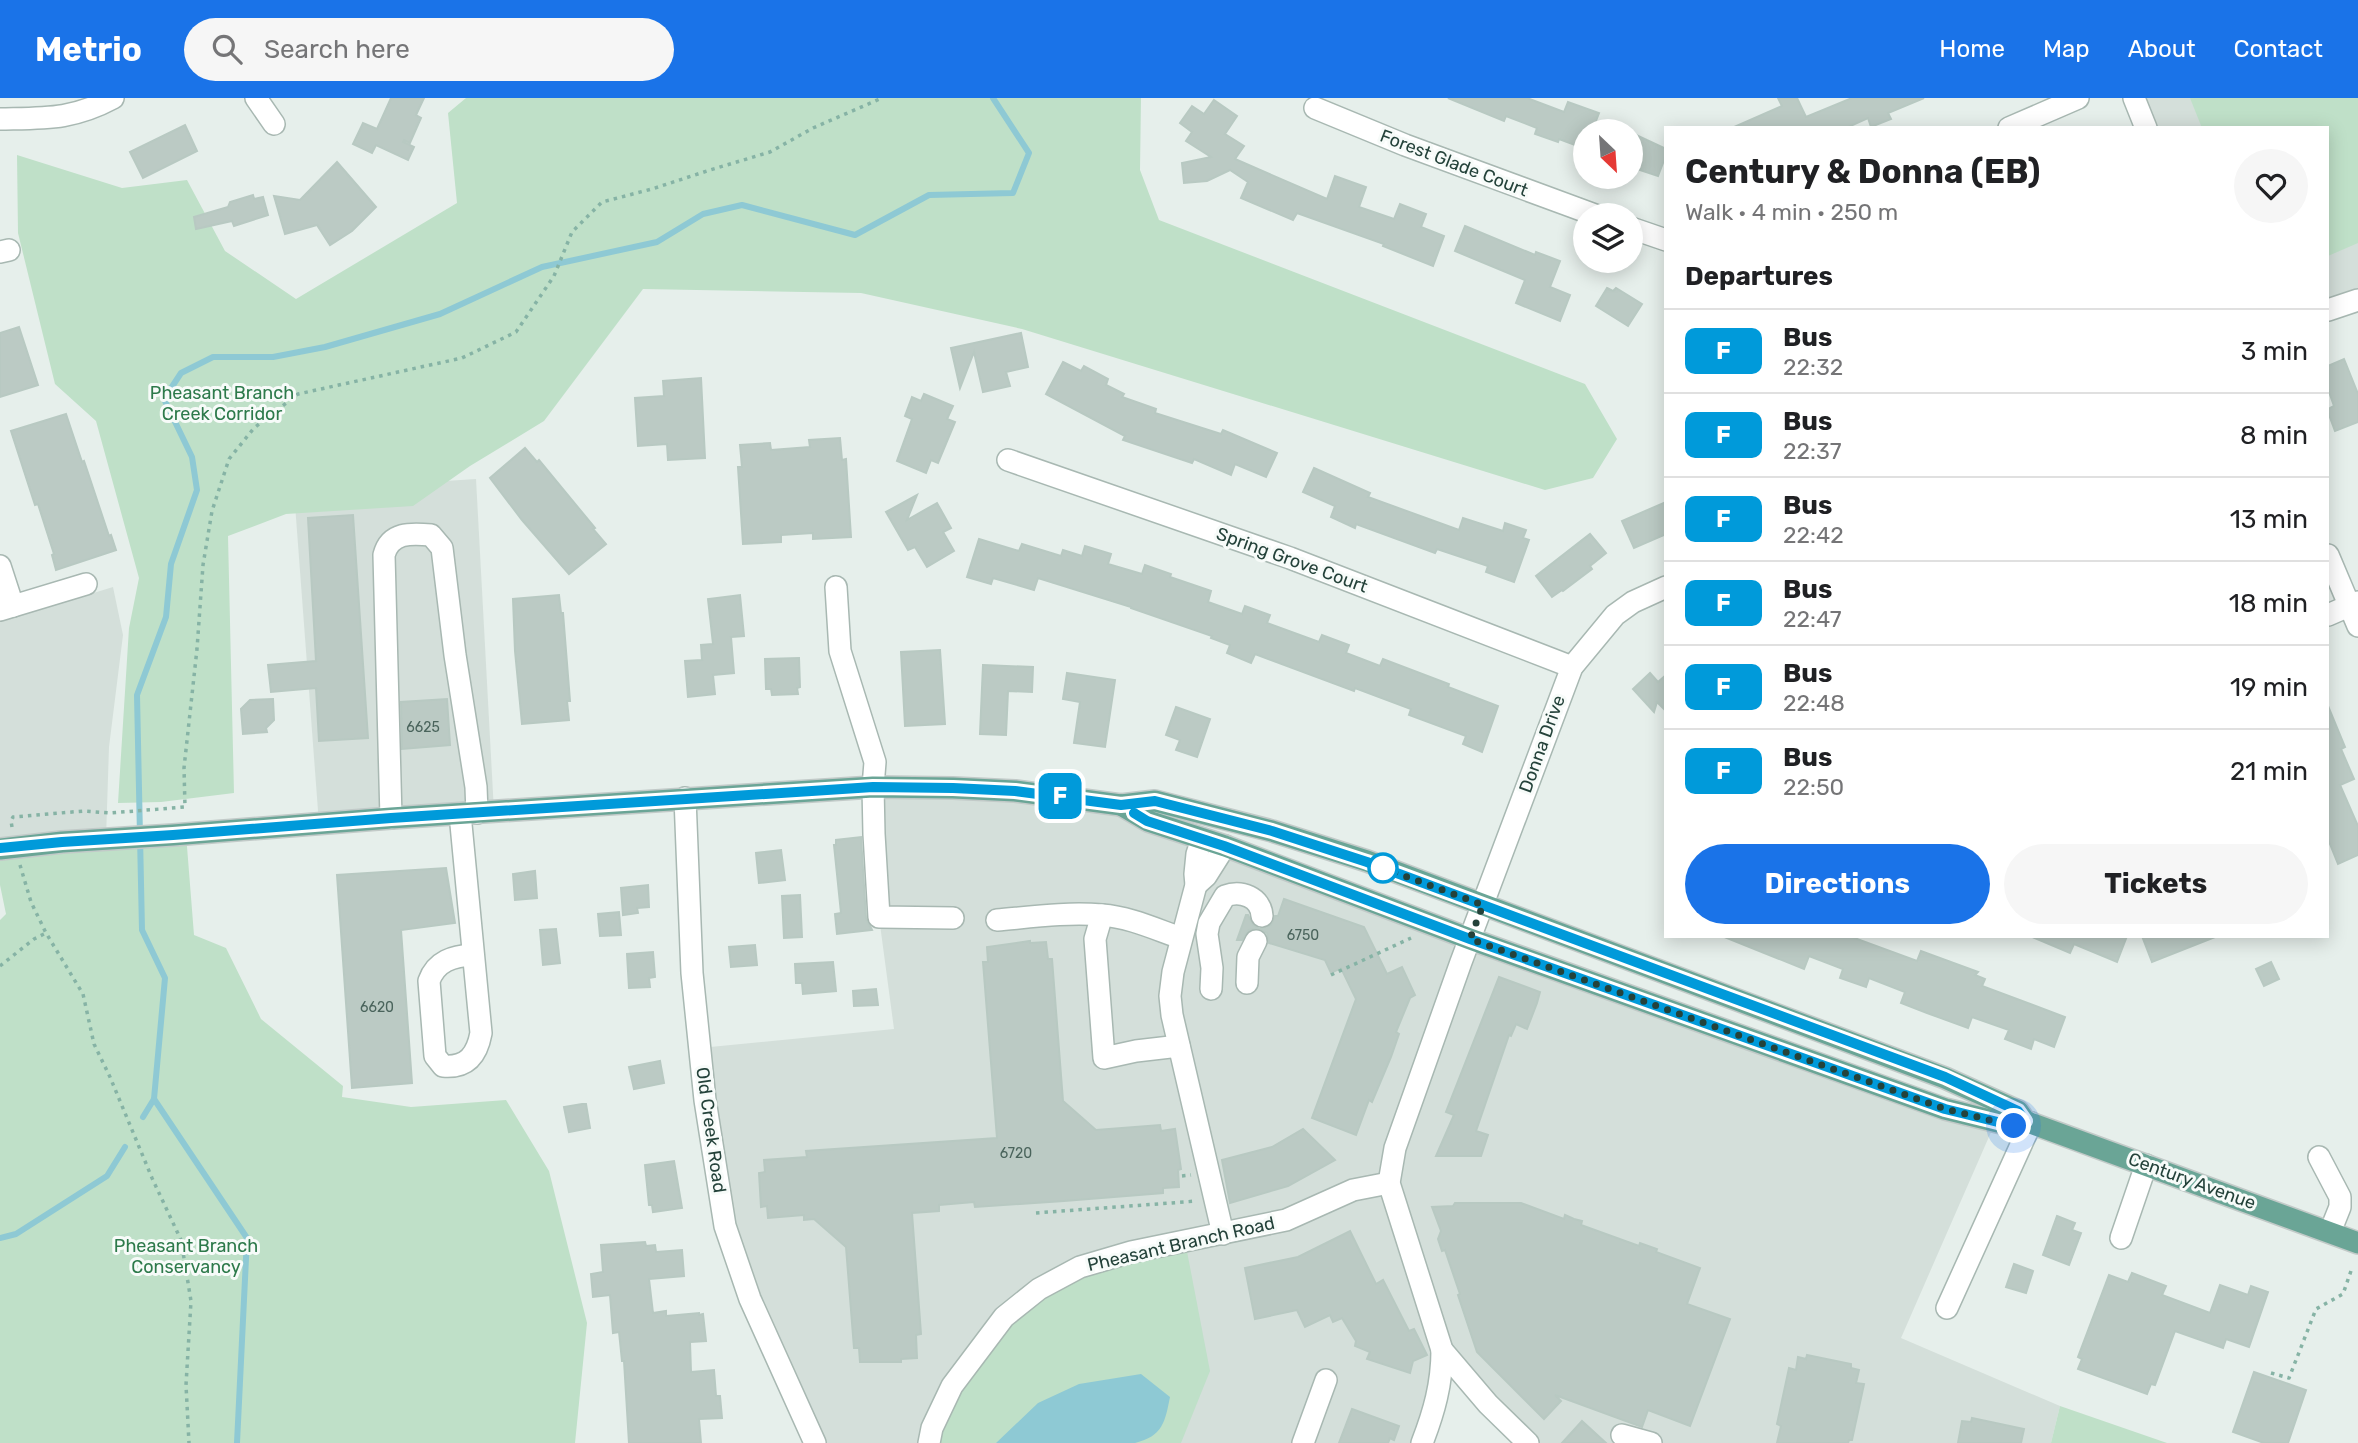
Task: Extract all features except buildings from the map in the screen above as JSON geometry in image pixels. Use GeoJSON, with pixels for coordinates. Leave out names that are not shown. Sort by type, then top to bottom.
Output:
{"type":"FeatureCollection","features":[{"type":"Feature","properties":{"kind":"main road","name":"Century Avenue"},"geometry":{"type":"LineString","coordinates":[[0,849],[51,842],[873,787],[1015,791],[1121,805],[1155,801],[1259,827],[1355,857],[1945,1077],[2018,1111],[2028,1122],[2358,1243]]}},
{"type":"Feature","properties":{"kind":"main road","name":"Century Avenue"},"geometry":{"type":"LineString","coordinates":[[1121,805],[1147,821],[1224,846],[1470,939],[1945,1109],[2014,1126],[2028,1122]]}},
{"type":"Feature","properties":{"kind":"street"},"geometry":{"type":"LineString","coordinates":[[0,119],[55,118],[93,109],[113,98]]}},
{"type":"Feature","properties":{"kind":"street"},"geometry":{"type":"LineString","coordinates":[[256,98],[274,124]]}},
{"type":"Feature","properties":{"kind":"street"},"geometry":{"type":"LineString","coordinates":[[2014,126],[2078,98]]}},
{"type":"Feature","properties":{"kind":"street"},"geometry":{"type":"LineString","coordinates":[[2133,98],[2145,126]]}},
{"type":"Feature","properties":{"kind":"street","name":"Forest Glade Court"},"geometry":{"type":"LineString","coordinates":[[1314,108],[1405,145],[1573,207]]}},
{"type":"Feature","properties":{"kind":"street"},"geometry":{"type":"LineString","coordinates":[[1643,232],[1664,239]]}},
{"type":"Feature","properties":{"kind":"street"},"geometry":{"type":"LineString","coordinates":[[2329,310],[2358,300]]}},
{"type":"Feature","properties":{"kind":"street","name":"Spring Grove Court"},"geometry":{"type":"LineString","coordinates":[[1008,460],[1290,558],[1572,667]]}},
{"type":"Feature","properties":{"kind":"street"},"geometry":{"type":"LineString","coordinates":[[391,818],[384,555],[386,545],[395,537],[431,535],[442,548],[455,655],[476,787],[469,813],[473,955],[481,1033],[478,1048],[463,1063],[452,1067],[443,1066],[435,1056],[429,981],[433,971],[446,961],[457,956],[473,955]]}},
{"type":"Feature","properties":{"kind":"street"},"geometry":{"type":"LineString","coordinates":[[2329,557],[2354,604],[2358,626]]}},
{"type":"Feature","properties":{"kind":"street"},"geometry":{"type":"LineString","coordinates":[[0,566],[6,608],[86,584]]}},
{"type":"Feature","properties":{"kind":"street"},"geometry":{"type":"LineString","coordinates":[[836,587],[840,651],[875,762],[873,787],[878,917],[953,918]]}},
{"type":"Feature","properties":{"kind":"street","name":"Donna Drive"},"geometry":{"type":"LineString","coordinates":[[1389,1183],[1395,1148],[1572,667],[1615,615],[1633,602],[1664,588]]}},
{"type":"Feature","properties":{"kind":"street"},"geometry":{"type":"LineString","coordinates":[[2329,615],[2354,604]]}},
{"type":"Feature","properties":{"kind":"street","name":"Old Creek Road"},"geometry":{"type":"LineString","coordinates":[[685,799],[692,973],[705,1100],[725,1226],[750,1299],[815,1443]]}},
{"type":"Feature","properties":{"kind":"street"},"geometry":{"type":"LineString","coordinates":[[1202,839],[1197,854],[1196,885],[1181,938],[1170,996],[1172,1015],[1223,1234]]}},
{"type":"Feature","properties":{"kind":"street"},"geometry":{"type":"LineString","coordinates":[[1196,885],[1206,876],[1224,846]]}},
{"type":"Feature","properties":{"kind":"street"},"geometry":{"type":"LineString","coordinates":[[1211,989],[1212,968],[1207,934],[1209,923],[1225,896],[1239,893],[1248,896],[1258,903],[1262,916]]}},
{"type":"Feature","properties":{"kind":"street"},"geometry":{"type":"LineString","coordinates":[[997,920],[1102,915],[1123,918],[1181,938]]}},
{"type":"Feature","properties":{"kind":"street"},"geometry":{"type":"LineString","coordinates":[[1102,915],[1095,939],[1104,1058],[1179,1046]]}},
{"type":"Feature","properties":{"kind":"street"},"geometry":{"type":"LineString","coordinates":[[1247,983],[1248,957],[1256,941]]}},
{"type":"Feature","properties":{"kind":"street"},"geometry":{"type":"LineString","coordinates":[[1947,1308],[2028,1122]]}},
{"type":"Feature","properties":{"kind":"street"},"geometry":{"type":"LineString","coordinates":[[2319,1157],[2340,1197],[2340,1207],[2330,1232]]}},
{"type":"Feature","properties":{"kind":"street"},"geometry":{"type":"LineString","coordinates":[[2121,1238],[2146,1165]]}},
{"type":"Feature","properties":{"kind":"street"},"geometry":{"type":"LineString","coordinates":[[1389,1183],[1443,1350],[1442,1376],[1436,1407],[1422,1443]]}},
{"type":"Feature","properties":{"kind":"street","name":"Pheasant Branch Road"},"geometry":{"type":"LineString","coordinates":[[929,1443],[932,1427],[952,1386],[1003,1317],[1039,1289],[1080,1267],[1131,1252],[1286,1220],[1353,1190],[1389,1183]]}},
{"type":"Feature","properties":{"kind":"street"},"geometry":{"type":"LineString","coordinates":[[1443,1350],[1488,1404],[1528,1443]]}},
{"type":"Feature","properties":{"kind":"street"},"geometry":{"type":"LineString","coordinates":[[1303,1443],[1326,1380]]}},
{"type":"Feature","properties":{"kind":"street"},"geometry":{"type":"LineString","coordinates":[[1622,1435],[1651,1443]]}},
{"type":"Feature","properties":{"kind":"path"},"geometry":{"type":"LineString","coordinates":[[11,821],[13,817],[84,811],[110,813],[185,807],[184,768],[203,565],[212,511],[229,459],[254,428],[298,394],[463,358],[516,332],[554,276],[572,232],[602,202],[770,152],[813,128],[882,98]]}},
{"type":"Feature","properties":{"kind":"path"},"geometry":{"type":"LineString","coordinates":[[21,873],[46,933],[83,993],[94,1044],[181,1240],[191,1301],[186,1385],[189,1443]]}},
{"type":"Feature","properties":{"kind":"path"},"geometry":{"type":"LineString","coordinates":[[0,966],[34,939],[46,933]]}},
{"type":"Feature","properties":{"kind":"path"},"geometry":{"type":"LineString","coordinates":[[1331,975],[1416,936]]}},
{"type":"Feature","properties":{"kind":"path"},"geometry":{"type":"LineString","coordinates":[[1036,1213],[1199,1200]]}},
{"type":"Feature","properties":{"kind":"path"},"geometry":{"type":"LineString","coordinates":[[2271,1373],[2289,1378],[2316,1309],[2343,1294],[2352,1268]]}},
{"type":"Feature","properties":{"kind":"shaded area"},"geometry":{"type":"Polygon","coordinates":[[[2134,98],[2358,98],[2358,300],[2329,310],[2329,126],[2145,126],[2134,98]]]}},
{"type":"Feature","properties":{"kind":"shaded area"},"geometry":{"type":"Polygon","coordinates":[[[476,479],[494,812],[319,824],[294,491],[476,479]]]}},
{"type":"Feature","properties":{"kind":"shaded area"},"geometry":{"type":"Polygon","coordinates":[[[113,587],[123,635],[109,747],[106,839],[0,849],[0,622],[113,587]]]}},
{"type":"Feature","properties":{"kind":"shaded area"},"geometry":{"type":"Polygon","coordinates":[[[873,787],[1097,801],[1995,1123],[1901,1338],[2060,1406],[2051,1443],[1528,1443],[1443,1351],[1422,1443],[815,1443],[750,1299],[700,1048],[894,1029],[879,917],[873,787]]]}},
{"type":"Feature","properties":{"kind":"green space","name":"Pheasant Branch Creek Corridor"},"geometry":{"type":"Polygon","coordinates":[[[466,98],[1141,98],[1140,170],[1159,220],[1585,384],[1617,439],[1593,478],[1545,490],[1022,329],[861,293],[643,289],[544,421],[470,466],[413,506],[286,514],[228,536],[234,793],[161,802],[118,803],[129,628],[139,578],[96,421],[55,384],[18,233],[17,155],[122,188],[187,180],[225,251],[296,299],[457,203],[448,113],[466,98]]]}},
{"type":"Feature","properties":{"kind":"green space"},"geometry":{"type":"Polygon","coordinates":[[[2190,98],[2358,98],[2358,243],[2329,256],[2329,126],[2201,126],[2190,98]]]}},
{"type":"Feature","properties":{"kind":"green space","name":"Pheasant Branch Conservancy"},"geometry":{"type":"Polygon","coordinates":[[[186,834],[194,935],[226,948],[261,1019],[343,1086],[342,1097],[411,1107],[506,1100],[549,1171],[587,1323],[575,1443],[0,1443],[0,920],[6,914],[0,885],[0,849],[186,834]]]}},
{"type":"Feature","properties":{"kind":"green space"},"geometry":{"type":"Polygon","coordinates":[[[1185,1241],[1210,1371],[1181,1443],[929,1443],[932,1428],[1039,1289],[1185,1241]]]}},
{"type":"Feature","properties":{"kind":"green space"},"geometry":{"type":"Polygon","coordinates":[[[2060,1406],[2167,1443],[2051,1443],[2060,1406]]]}},
{"type":"Feature","properties":{"kind":"water"},"geometry":{"type":"Polygon","coordinates":[[[1141,1374],[1170,1397],[1161,1427],[1144,1440],[1135,1443],[996,1443],[1038,1403],[1079,1384],[1141,1374]]]}},
{"type":"Feature","properties":{"kind":"waterway"},"geometry":{"type":"LineString","coordinates":[[237,1443],[247,1238],[154,1099],[165,978],[142,930],[137,695],[166,617],[171,564],[197,490],[192,457],[164,399],[181,373],[213,357],[273,357],[325,347],[440,314],[542,267],[657,242],[703,214],[742,205],[855,235],[929,195],[1013,193],[1029,153],[993,98]]}},
{"type":"Feature","properties":{"kind":"waterway"},"geometry":{"type":"LineString","coordinates":[[143,1117],[154,1099]]}},
{"type":"Feature","properties":{"kind":"waterway"},"geometry":{"type":"LineString","coordinates":[[0,1238],[16,1234],[107,1176],[125,1147]]}},
{"type":"Feature","properties":{"kind":"bus line","name":"F"},"geometry":{"type":"LineString","coordinates":[[0,848],[391,818],[873,787],[1015,791],[1121,805],[1155,801],[1308,841],[1367,862],[1945,1077],[2018,1111],[2025,1121],[2014,1126],[1945,1109],[1470,939],[1224,846],[1147,821],[1134,813]]}},
{"type":"Feature","properties":{"kind":"route"},"geometry":{"type":"LineString","coordinates":[[1383,868],[1483,905],[1470,939],[1945,1109],[2014,1126]]}}]}
